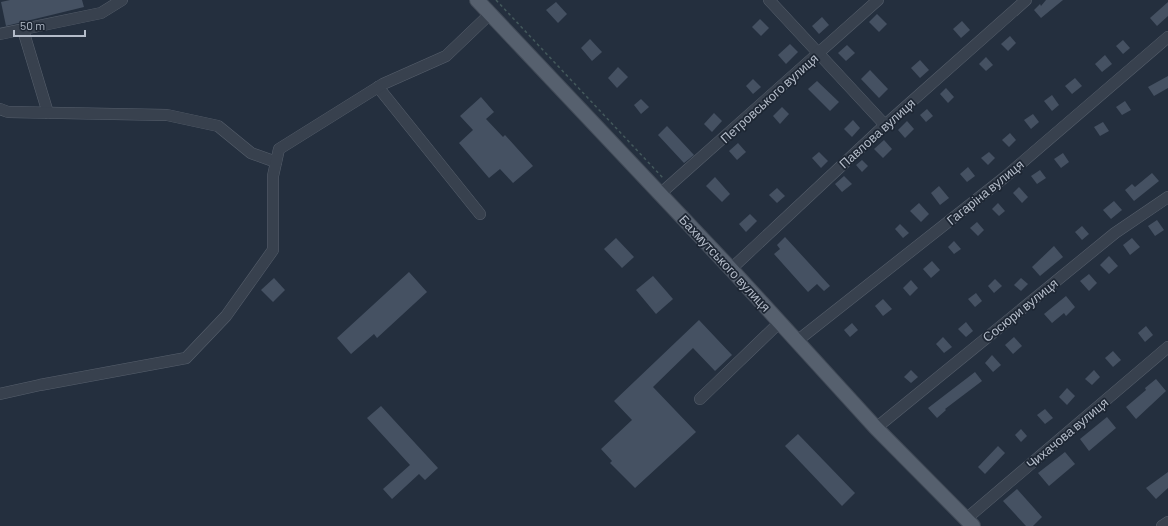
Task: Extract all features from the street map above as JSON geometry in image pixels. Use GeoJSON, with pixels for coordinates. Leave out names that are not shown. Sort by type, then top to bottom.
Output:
{"type":"FeatureCollection","features":[{"type":"Feature","properties":{"kind":"main road","name":"Бахмутського вулиця"},"geometry":{"type":"LineString","coordinates":[[477,0],[665,190],[731,269],[876,428],[970,522]]}},
{"type":"Feature","properties":{"kind":"street"},"geometry":{"type":"LineString","coordinates":[[0,34],[101,13],[122,0]]}},
{"type":"Feature","properties":{"kind":"street"},"geometry":{"type":"LineString","coordinates":[[769,0],[885,125]]}},
{"type":"Feature","properties":{"kind":"street","name":"Петровського вулиця"},"geometry":{"type":"LineString","coordinates":[[665,190],[878,0]]}},
{"type":"Feature","properties":{"kind":"street","name":"Павлова вулиця"},"geometry":{"type":"LineString","coordinates":[[731,269],[885,125],[1026,0]]}},
{"type":"Feature","properties":{"kind":"street"},"geometry":{"type":"LineString","coordinates":[[0,394],[40,385],[186,358],[226,316],[273,250],[273,176],[279,149],[378,87],[446,56],[490,14]]}},
{"type":"Feature","properties":{"kind":"street"},"geometry":{"type":"LineString","coordinates":[[23,30],[48,113]]}},
{"type":"Feature","properties":{"kind":"street","name":"Гагаріна вулиця"},"geometry":{"type":"LineString","coordinates":[[797,341],[1005,177],[1168,37]]}},
{"type":"Feature","properties":{"kind":"street"},"geometry":{"type":"LineString","coordinates":[[378,87],[480,214]]}},
{"type":"Feature","properties":{"kind":"street"},"geometry":{"type":"LineString","coordinates":[[0,109],[8,112],[167,115],[218,126],[251,153],[276,162]]}},
{"type":"Feature","properties":{"kind":"street","name":"Сосюри вулиця"},"geometry":{"type":"LineString","coordinates":[[876,428],[1115,233],[1168,197]]}},
{"type":"Feature","properties":{"kind":"street"},"geometry":{"type":"LineString","coordinates":[[700,399],[780,322]]}},
{"type":"Feature","properties":{"kind":"street","name":"Чихачова вулиця"},"geometry":{"type":"LineString","coordinates":[[970,522],[1168,347]]}},
{"type":"Feature","properties":{"kind":"street"},"geometry":{"type":"LineString","coordinates":[[1162,526],[1168,522]]}},
{"type":"Feature","properties":{"kind":"path"},"geometry":{"type":"LineString","coordinates":[[496,0],[665,190]]}},
{"type":"Feature","properties":{"kind":"building"},"geometry":{"type":"Polygon","coordinates":[[[10,0],[82,0],[84,7],[6,26],[1,2],[10,0]]]}},
{"type":"Feature","properties":{"kind":"building"},"geometry":{"type":"Polygon","coordinates":[[[1046,0],[1063,0],[1041,18],[1034,10],[1040,4],[1041,6],[1046,0]]]}},
{"type":"Feature","properties":{"kind":"building"},"geometry":{"type":"Polygon","coordinates":[[[556,2],[567,14],[558,23],[546,10],[556,2]]]}},
{"type":"Feature","properties":{"kind":"building"},"geometry":{"type":"Polygon","coordinates":[[[1168,2],[1168,16],[1157,26],[1150,18],[1168,2]]]}},
{"type":"Feature","properties":{"kind":"building"},"geometry":{"type":"Polygon","coordinates":[[[877,14],[887,24],[879,32],[869,22],[877,14]]]}},
{"type":"Feature","properties":{"kind":"building"},"geometry":{"type":"Polygon","coordinates":[[[822,17],[829,25],[819,34],[812,26],[822,17]]]}},
{"type":"Feature","properties":{"kind":"building"},"geometry":{"type":"Polygon","coordinates":[[[760,19],[769,28],[761,36],[752,27],[760,19]]]}},
{"type":"Feature","properties":{"kind":"building"},"geometry":{"type":"Polygon","coordinates":[[[962,21],[970,30],[961,38],[953,29],[962,21]]]}},
{"type":"Feature","properties":{"kind":"building"},"geometry":{"type":"Polygon","coordinates":[[[1010,36],[1016,43],[1008,51],[1001,44],[1010,36]]]}},
{"type":"Feature","properties":{"kind":"building"},"geometry":{"type":"Polygon","coordinates":[[[590,39],[602,52],[592,61],[581,48],[590,39]]]}},
{"type":"Feature","properties":{"kind":"building"},"geometry":{"type":"Polygon","coordinates":[[[1123,40],[1130,48],[1123,54],[1116,46],[1123,40]]]}},
{"type":"Feature","properties":{"kind":"building"},"geometry":{"type":"Polygon","coordinates":[[[790,44],[798,52],[786,64],[778,55],[790,44]]]}},
{"type":"Feature","properties":{"kind":"building"},"geometry":{"type":"Polygon","coordinates":[[[847,45],[855,53],[846,61],[838,53],[847,45]]]}},
{"type":"Feature","properties":{"kind":"building"},"geometry":{"type":"Polygon","coordinates":[[[1105,55],[1112,64],[1102,72],[1095,64],[1105,55]]]}},
{"type":"Feature","properties":{"kind":"building"},"geometry":{"type":"Polygon","coordinates":[[[986,57],[993,65],[986,71],[979,64],[986,57]]]}},
{"type":"Feature","properties":{"kind":"building"},"geometry":{"type":"Polygon","coordinates":[[[920,60],[929,70],[920,78],[911,68],[920,60]]]}},
{"type":"Feature","properties":{"kind":"building"},"geometry":{"type":"Polygon","coordinates":[[[618,67],[628,77],[617,88],[608,78],[618,67]]]}},
{"type":"Feature","properties":{"kind":"building"},"geometry":{"type":"Polygon","coordinates":[[[870,70],[888,89],[879,98],[861,79],[870,70]]]}},
{"type":"Feature","properties":{"kind":"building"},"geometry":{"type":"Polygon","coordinates":[[[1168,76],[1168,88],[1154,96],[1148,87],[1168,76]]]}},
{"type":"Feature","properties":{"kind":"building"},"geometry":{"type":"Polygon","coordinates":[[[1075,78],[1082,86],[1072,94],[1065,86],[1075,78]]]}},
{"type":"Feature","properties":{"kind":"building"},"geometry":{"type":"Polygon","coordinates":[[[753,79],[761,87],[753,94],[746,86],[753,79]]]}},
{"type":"Feature","properties":{"kind":"building"},"geometry":{"type":"Polygon","coordinates":[[[817,81],[839,102],[830,111],[808,89],[817,81]]]}},
{"type":"Feature","properties":{"kind":"building"},"geometry":{"type":"Polygon","coordinates":[[[946,88],[954,97],[948,103],[940,94],[946,88]]]}},
{"type":"Feature","properties":{"kind":"building"},"geometry":{"type":"Polygon","coordinates":[[[1052,95],[1059,105],[1052,111],[1044,101],[1052,95]]]}},
{"type":"Feature","properties":{"kind":"building"},"geometry":{"type":"Polygon","coordinates":[[[481,97],[494,112],[486,119],[503,137],[505,135],[533,166],[513,183],[500,169],[489,178],[459,143],[473,130],[460,116],[481,97]]]}},
{"type":"Feature","properties":{"kind":"building"},"geometry":{"type":"Polygon","coordinates":[[[641,99],[649,107],[641,114],[634,105],[641,99]]]}},
{"type":"Feature","properties":{"kind":"building"},"geometry":{"type":"Polygon","coordinates":[[[1125,101],[1131,110],[1122,115],[1116,107],[1125,101]]]}},
{"type":"Feature","properties":{"kind":"building"},"geometry":{"type":"Polygon","coordinates":[[[782,107],[789,114],[780,124],[773,116],[782,107]]]}},
{"type":"Feature","properties":{"kind":"building"},"geometry":{"type":"Polygon","coordinates":[[[927,109],[933,116],[926,122],[920,115],[927,109]]]}},
{"type":"Feature","properties":{"kind":"building"},"geometry":{"type":"Polygon","coordinates":[[[714,113],[722,121],[712,132],[704,124],[714,113]]]}},
{"type":"Feature","properties":{"kind":"building"},"geometry":{"type":"Polygon","coordinates":[[[1033,114],[1039,122],[1031,129],[1024,120],[1033,114]]]}},
{"type":"Feature","properties":{"kind":"building"},"geometry":{"type":"Polygon","coordinates":[[[853,120],[860,128],[852,137],[844,129],[853,120]]]}},
{"type":"Feature","properties":{"kind":"building"},"geometry":{"type":"Polygon","coordinates":[[[907,121],[914,129],[905,138],[898,130],[907,121]]]}},
{"type":"Feature","properties":{"kind":"building"},"geometry":{"type":"Polygon","coordinates":[[[1103,122],[1109,131],[1100,136],[1094,127],[1103,122]]]}},
{"type":"Feature","properties":{"kind":"building"},"geometry":{"type":"Polygon","coordinates":[[[667,126],[694,155],[684,163],[658,135],[667,126]]]}},
{"type":"Feature","properties":{"kind":"building"},"geometry":{"type":"Polygon","coordinates":[[[1010,133],[1016,140],[1009,147],[1002,140],[1010,133]]]}},
{"type":"Feature","properties":{"kind":"building"},"geometry":{"type":"Polygon","coordinates":[[[884,140],[892,149],[883,158],[874,149],[884,140]]]}},
{"type":"Feature","properties":{"kind":"building"},"geometry":{"type":"Polygon","coordinates":[[[738,143],[746,152],[737,160],[729,151],[738,143]]]}},
{"type":"Feature","properties":{"kind":"building"},"geometry":{"type":"Polygon","coordinates":[[[819,152],[828,161],[821,168],[812,158],[819,152]]]}},
{"type":"Feature","properties":{"kind":"building"},"geometry":{"type":"Polygon","coordinates":[[[989,152],[995,158],[988,165],[981,158],[989,152]]]}},
{"type":"Feature","properties":{"kind":"building"},"geometry":{"type":"Polygon","coordinates":[[[1063,153],[1069,162],[1061,168],[1054,159],[1063,153]]]}},
{"type":"Feature","properties":{"kind":"building"},"geometry":{"type":"Polygon","coordinates":[[[862,160],[868,166],[862,172],[856,165],[862,160]]]}},
{"type":"Feature","properties":{"kind":"building"},"geometry":{"type":"Polygon","coordinates":[[[968,167],[975,176],[967,182],[960,174],[968,167]]]}},
{"type":"Feature","properties":{"kind":"building"},"geometry":{"type":"Polygon","coordinates":[[[1040,170],[1046,178],[1037,184],[1031,176],[1040,170]]]}},
{"type":"Feature","properties":{"kind":"building"},"geometry":{"type":"Polygon","coordinates":[[[1152,173],[1159,181],[1134,201],[1125,190],[1132,184],[1135,187],[1152,173]]]}},
{"type":"Feature","properties":{"kind":"building"},"geometry":{"type":"Polygon","coordinates":[[[844,176],[852,184],[842,192],[835,184],[844,176]]]}},
{"type":"Feature","properties":{"kind":"building"},"geometry":{"type":"Polygon","coordinates":[[[715,177],[730,194],[722,202],[706,186],[715,177]]]}},
{"type":"Feature","properties":{"kind":"building"},"geometry":{"type":"Polygon","coordinates":[[[939,186],[949,198],[940,205],[931,193],[939,186]]]}},
{"type":"Feature","properties":{"kind":"building"},"geometry":{"type":"Polygon","coordinates":[[[1019,187],[1028,197],[1022,203],[1013,193],[1019,187]]]}},
{"type":"Feature","properties":{"kind":"building"},"geometry":{"type":"Polygon","coordinates":[[[777,188],[785,196],[777,203],[769,195],[777,188]]]}},
{"type":"Feature","properties":{"kind":"building"},"geometry":{"type":"Polygon","coordinates":[[[1114,201],[1122,210],[1111,219],[1103,210],[1114,201]]]}},
{"type":"Feature","properties":{"kind":"building"},"geometry":{"type":"Polygon","coordinates":[[[919,203],[929,214],[921,222],[910,211],[919,203]]]}},
{"type":"Feature","properties":{"kind":"building"},"geometry":{"type":"Polygon","coordinates":[[[998,203],[1005,211],[999,216],[992,209],[998,203]]]}},
{"type":"Feature","properties":{"kind":"building"},"geometry":{"type":"Polygon","coordinates":[[[750,214],[757,221],[746,232],[739,224],[750,214]]]}},
{"type":"Feature","properties":{"kind":"building"},"geometry":{"type":"Polygon","coordinates":[[[1157,220],[1164,230],[1155,236],[1148,226],[1157,220]]]}},
{"type":"Feature","properties":{"kind":"building"},"geometry":{"type":"Polygon","coordinates":[[[977,222],[984,230],[978,236],[970,228],[977,222]]]}},
{"type":"Feature","properties":{"kind":"building"},"geometry":{"type":"Polygon","coordinates":[[[900,224],[909,233],[903,238],[895,229],[900,224]]]}},
{"type":"Feature","properties":{"kind":"building"},"geometry":{"type":"Polygon","coordinates":[[[1082,226],[1089,234],[1082,240],[1075,232],[1082,226]]]}},
{"type":"Feature","properties":{"kind":"building"},"geometry":{"type":"Polygon","coordinates":[[[785,237],[830,286],[824,291],[817,284],[808,292],[774,254],[780,249],[777,245],[785,237]]]}},
{"type":"Feature","properties":{"kind":"building"},"geometry":{"type":"Polygon","coordinates":[[[616,238],[634,257],[622,268],[604,249],[616,238]]]}},
{"type":"Feature","properties":{"kind":"building"},"geometry":{"type":"Polygon","coordinates":[[[1132,238],[1140,247],[1130,255],[1123,245],[1132,238]]]}},
{"type":"Feature","properties":{"kind":"building"},"geometry":{"type":"Polygon","coordinates":[[[954,241],[961,249],[954,254],[948,247],[954,241]]]}},
{"type":"Feature","properties":{"kind":"building"},"geometry":{"type":"Polygon","coordinates":[[[1054,246],[1063,257],[1040,276],[1032,267],[1054,246]]]}},
{"type":"Feature","properties":{"kind":"building"},"geometry":{"type":"Polygon","coordinates":[[[1109,256],[1118,266],[1109,274],[1100,265],[1109,256]]]}},
{"type":"Feature","properties":{"kind":"building"},"geometry":{"type":"Polygon","coordinates":[[[932,261],[940,270],[931,278],[923,269],[932,261]]]}},
{"type":"Feature","properties":{"kind":"building"},"geometry":{"type":"Polygon","coordinates":[[[409,272],[427,292],[377,338],[374,334],[351,354],[337,338],[409,272]]]}},
{"type":"Feature","properties":{"kind":"building"},"geometry":{"type":"Polygon","coordinates":[[[1089,274],[1097,283],[1089,291],[1080,281],[1089,274]]]}},
{"type":"Feature","properties":{"kind":"building"},"geometry":{"type":"Polygon","coordinates":[[[653,276],[673,299],[656,314],[636,290],[653,276]]]}},
{"type":"Feature","properties":{"kind":"building"},"geometry":{"type":"Polygon","coordinates":[[[274,278],[285,290],[273,302],[261,290],[274,278]]]}},
{"type":"Feature","properties":{"kind":"building"},"geometry":{"type":"Polygon","coordinates":[[[1021,278],[1028,284],[1021,291],[1014,285],[1021,278]]]}},
{"type":"Feature","properties":{"kind":"building"},"geometry":{"type":"Polygon","coordinates":[[[995,279],[1002,286],[994,293],[988,286],[995,279]]]}},
{"type":"Feature","properties":{"kind":"building"},"geometry":{"type":"Polygon","coordinates":[[[911,280],[918,288],[910,296],[903,288],[911,280]]]}},
{"type":"Feature","properties":{"kind":"building"},"geometry":{"type":"Polygon","coordinates":[[[976,293],[982,301],[975,307],[968,299],[976,293]]]}},
{"type":"Feature","properties":{"kind":"building"},"geometry":{"type":"Polygon","coordinates":[[[1066,296],[1075,307],[1066,316],[1064,313],[1052,323],[1044,314],[1066,296]]]}},
{"type":"Feature","properties":{"kind":"building"},"geometry":{"type":"Polygon","coordinates":[[[883,299],[892,309],[883,316],[875,306],[883,299]]]}},
{"type":"Feature","properties":{"kind":"building"},"geometry":{"type":"Polygon","coordinates":[[[699,320],[732,355],[715,371],[693,348],[653,387],[696,432],[635,488],[610,463],[612,461],[601,449],[632,420],[614,401],[699,320]]]}},
{"type":"Feature","properties":{"kind":"building"},"geometry":{"type":"Polygon","coordinates":[[[966,322],[973,331],[966,337],[958,329],[966,322]]]}},
{"type":"Feature","properties":{"kind":"building"},"geometry":{"type":"Polygon","coordinates":[[[852,323],[858,330],[850,337],[844,330],[852,323]]]}},
{"type":"Feature","properties":{"kind":"building"},"geometry":{"type":"Polygon","coordinates":[[[1146,326],[1153,335],[1145,342],[1138,333],[1146,326]]]}},
{"type":"Feature","properties":{"kind":"building"},"geometry":{"type":"Polygon","coordinates":[[[943,337],[952,347],[944,353],[936,344],[943,337]]]}},
{"type":"Feature","properties":{"kind":"building"},"geometry":{"type":"Polygon","coordinates":[[[1014,337],[1022,346],[1013,354],[1005,345],[1014,337]]]}},
{"type":"Feature","properties":{"kind":"building"},"geometry":{"type":"Polygon","coordinates":[[[1113,351],[1121,360],[1113,367],[1105,358],[1113,351]]]}},
{"type":"Feature","properties":{"kind":"building"},"geometry":{"type":"Polygon","coordinates":[[[992,355],[1001,365],[993,372],[985,363],[992,355]]]}},
{"type":"Feature","properties":{"kind":"building"},"geometry":{"type":"Polygon","coordinates":[[[911,370],[918,377],[911,383],[904,377],[911,370]]]}},
{"type":"Feature","properties":{"kind":"building"},"geometry":{"type":"Polygon","coordinates":[[[1094,370],[1100,377],[1092,385],[1085,379],[1094,370]]]}},
{"type":"Feature","properties":{"kind":"building"},"geometry":{"type":"Polygon","coordinates":[[[975,372],[982,381],[945,409],[946,410],[937,418],[928,408],[975,372]]]}},
{"type":"Feature","properties":{"kind":"building"},"geometry":{"type":"Polygon","coordinates":[[[1156,379],[1166,391],[1136,419],[1126,407],[1146,390],[1145,388],[1156,379]]]}},
{"type":"Feature","properties":{"kind":"building"},"geometry":{"type":"Polygon","coordinates":[[[1067,388],[1075,396],[1067,405],[1059,397],[1067,388]]]}},
{"type":"Feature","properties":{"kind":"building"},"geometry":{"type":"Polygon","coordinates":[[[381,406],[438,468],[425,480],[419,474],[392,499],[383,489],[410,465],[367,418],[381,406]]]}},
{"type":"Feature","properties":{"kind":"building"},"geometry":{"type":"Polygon","coordinates":[[[1045,409],[1053,418],[1045,424],[1037,415],[1045,409]]]}},
{"type":"Feature","properties":{"kind":"building"},"geometry":{"type":"Polygon","coordinates":[[[1107,417],[1116,428],[1089,451],[1080,439],[1107,417]]]}},
{"type":"Feature","properties":{"kind":"building"},"geometry":{"type":"Polygon","coordinates":[[[1021,429],[1027,436],[1021,442],[1015,435],[1021,429]]]}},
{"type":"Feature","properties":{"kind":"building"},"geometry":{"type":"Polygon","coordinates":[[[798,434],[855,493],[842,506],[785,446],[798,434]]]}},
{"type":"Feature","properties":{"kind":"building"},"geometry":{"type":"Polygon","coordinates":[[[998,446],[1005,453],[985,474],[978,467],[998,446]]]}},
{"type":"Feature","properties":{"kind":"building"},"geometry":{"type":"Polygon","coordinates":[[[1065,452],[1075,464],[1049,486],[1038,473],[1065,452]]]}},
{"type":"Feature","properties":{"kind":"building"},"geometry":{"type":"Polygon","coordinates":[[[1168,472],[1168,488],[1156,499],[1146,488],[1168,472]]]}},
{"type":"Feature","properties":{"kind":"building"},"geometry":{"type":"Polygon","coordinates":[[[1017,489],[1042,517],[1033,526],[1026,526],[1003,501],[1017,489]]]}}]}
